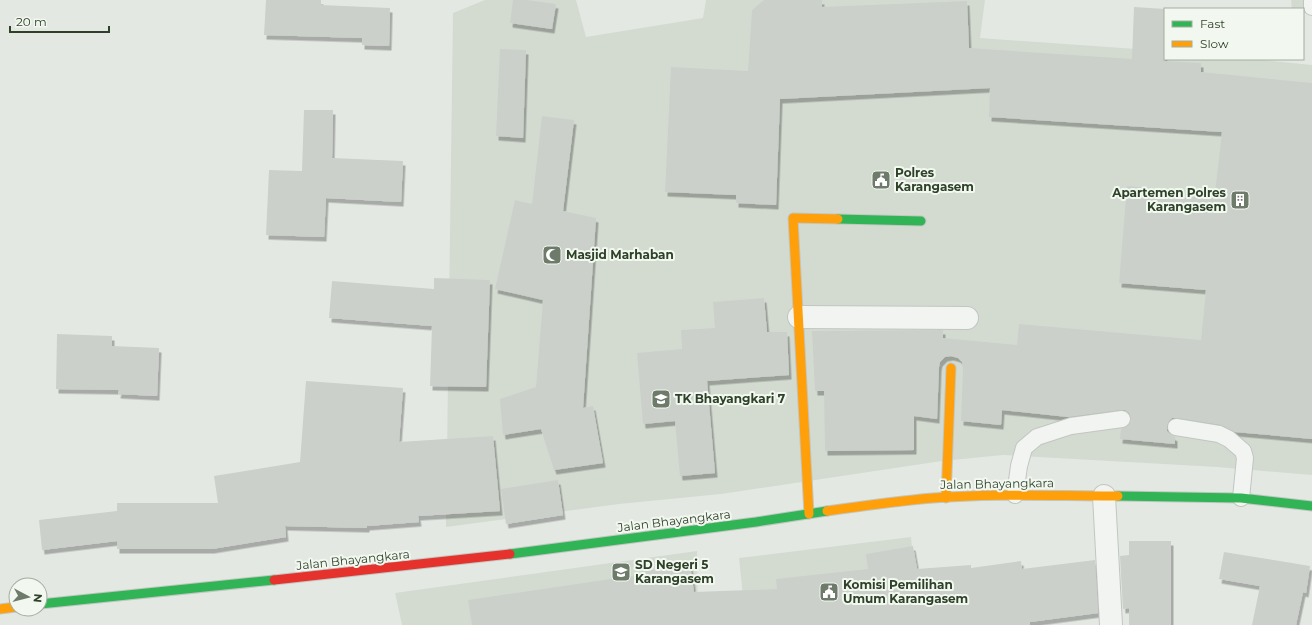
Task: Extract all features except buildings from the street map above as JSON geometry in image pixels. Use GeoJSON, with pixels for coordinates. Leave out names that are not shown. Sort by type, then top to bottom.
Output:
{"type":"FeatureCollection","features":[{"type":"Feature","properties":{"kind":"street"},"geometry":{"type":"LineString","coordinates":[[809,514],[793,218],[921,222]]}},
{"type":"Feature","properties":{"kind":"street"},"geometry":{"type":"LineString","coordinates":[[799,317],[967,318]]}},
{"type":"Feature","properties":{"kind":"street"},"geometry":{"type":"LineString","coordinates":[[946,498],[950,368]]}},
{"type":"Feature","properties":{"kind":"street","name":"Jalan Bhayangkara"},"geometry":{"type":"LineString","coordinates":[[48,603],[416,565],[559,548],[870,505],[934,498],[1015,495],[1241,498],[1312,506]]}},
{"type":"Feature","properties":{"kind":"street"},"geometry":{"type":"LineString","coordinates":[[1104,496],[1111,625]]}},
{"type":"Feature","properties":{"kind":"lane"},"geometry":{"type":"LineString","coordinates":[[1312,0],[1312,7]]}},
{"type":"Feature","properties":{"kind":"lane"},"geometry":{"type":"LineString","coordinates":[[1015,495],[1019,466],[1024,448],[1037,437],[1071,426],[1122,419]]}},
{"type":"Feature","properties":{"kind":"lane"},"geometry":{"type":"LineString","coordinates":[[1176,427],[1219,434],[1229,439],[1243,451],[1245,458],[1241,498]]}},
{"type":"Feature","properties":{"kind":"shaded area","name":"Polres Karangasem"},"geometry":{"type":"Polygon","coordinates":[[[485,0],[576,0],[586,37],[703,18],[706,0],[985,0],[980,38],[1164,51],[1164,60],[1264,60],[1312,65],[1312,475],[1217,467],[1003,455],[942,461],[721,494],[619,504],[446,527],[453,13],[485,0]]]}},
{"type":"Feature","properties":{"kind":"shaded area"},"geometry":{"type":"Polygon","coordinates":[[[1291,0],[1312,0],[1312,13],[1304,13],[1304,8],[1292,8],[1291,0]]]}},
{"type":"Feature","properties":{"kind":"shaded area","name":"Komisi Pemilihan Umum Karangasem"},"geometry":{"type":"Polygon","coordinates":[[[911,537],[919,625],[746,625],[739,558],[911,537]]]}},
{"type":"Feature","properties":{"kind":"shaded area","name":"SD Negeri 5 Karangasem"},"geometry":{"type":"Polygon","coordinates":[[[697,551],[698,625],[402,625],[395,593],[697,551]]]}},
{"type":"Feature","properties":{"kind":"traffic: fast"},"geometry":{"type":"LineString","coordinates":[[838,219],[921,221]]}},
{"type":"Feature","properties":{"kind":"traffic: fast"},"geometry":{"type":"LineString","coordinates":[[1118,496],[1241,498],[1312,506]]}},
{"type":"Feature","properties":{"kind":"traffic: fast"},"geometry":{"type":"LineString","coordinates":[[510,554],[756,522],[827,511]]}},
{"type":"Feature","properties":{"kind":"traffic: fast"},"geometry":{"type":"LineString","coordinates":[[48,603],[274,580]]}},
{"type":"Feature","properties":{"kind":"traffic: slow"},"geometry":{"type":"LineString","coordinates":[[809,514],[793,218],[838,219]]}},
{"type":"Feature","properties":{"kind":"traffic: slow"},"geometry":{"type":"LineString","coordinates":[[946,498],[951,368]]}},
{"type":"Feature","properties":{"kind":"traffic: slow"},"geometry":{"type":"LineString","coordinates":[[827,511],[866,505],[956,496],[1118,496]]}},
{"type":"Feature","properties":{"kind":"traffic: slow"},"geometry":{"type":"LineString","coordinates":[[0,609],[8,608]]}},
{"type":"Feature","properties":{"kind":"traffic: jam"},"geometry":{"type":"LineString","coordinates":[[274,580],[510,554]]}},
{"type":"Feature","properties":{"kind":"place","name":"Polres Karangasem"},"geometry":{"type":"Point","coordinates":[881,180]}},
{"type":"Feature","properties":{"kind":"place","name":"Apartemen Polres Karangasem"},"geometry":{"type":"Point","coordinates":[1240,200]}},
{"type":"Feature","properties":{"kind":"place","name":"Masjid Marhaban"},"geometry":{"type":"Point","coordinates":[552,255]}},
{"type":"Feature","properties":{"kind":"place","name":"TK Bhayangkari 7"},"geometry":{"type":"Point","coordinates":[661,399]}},
{"type":"Feature","properties":{"kind":"place","name":"SD Negeri 5 Karangasem"},"geometry":{"type":"Point","coordinates":[621,572]}},
{"type":"Feature","properties":{"kind":"place","name":"Komisi Pemilihan Umum Karangasem"},"geometry":{"type":"Point","coordinates":[829,592]}}]}
